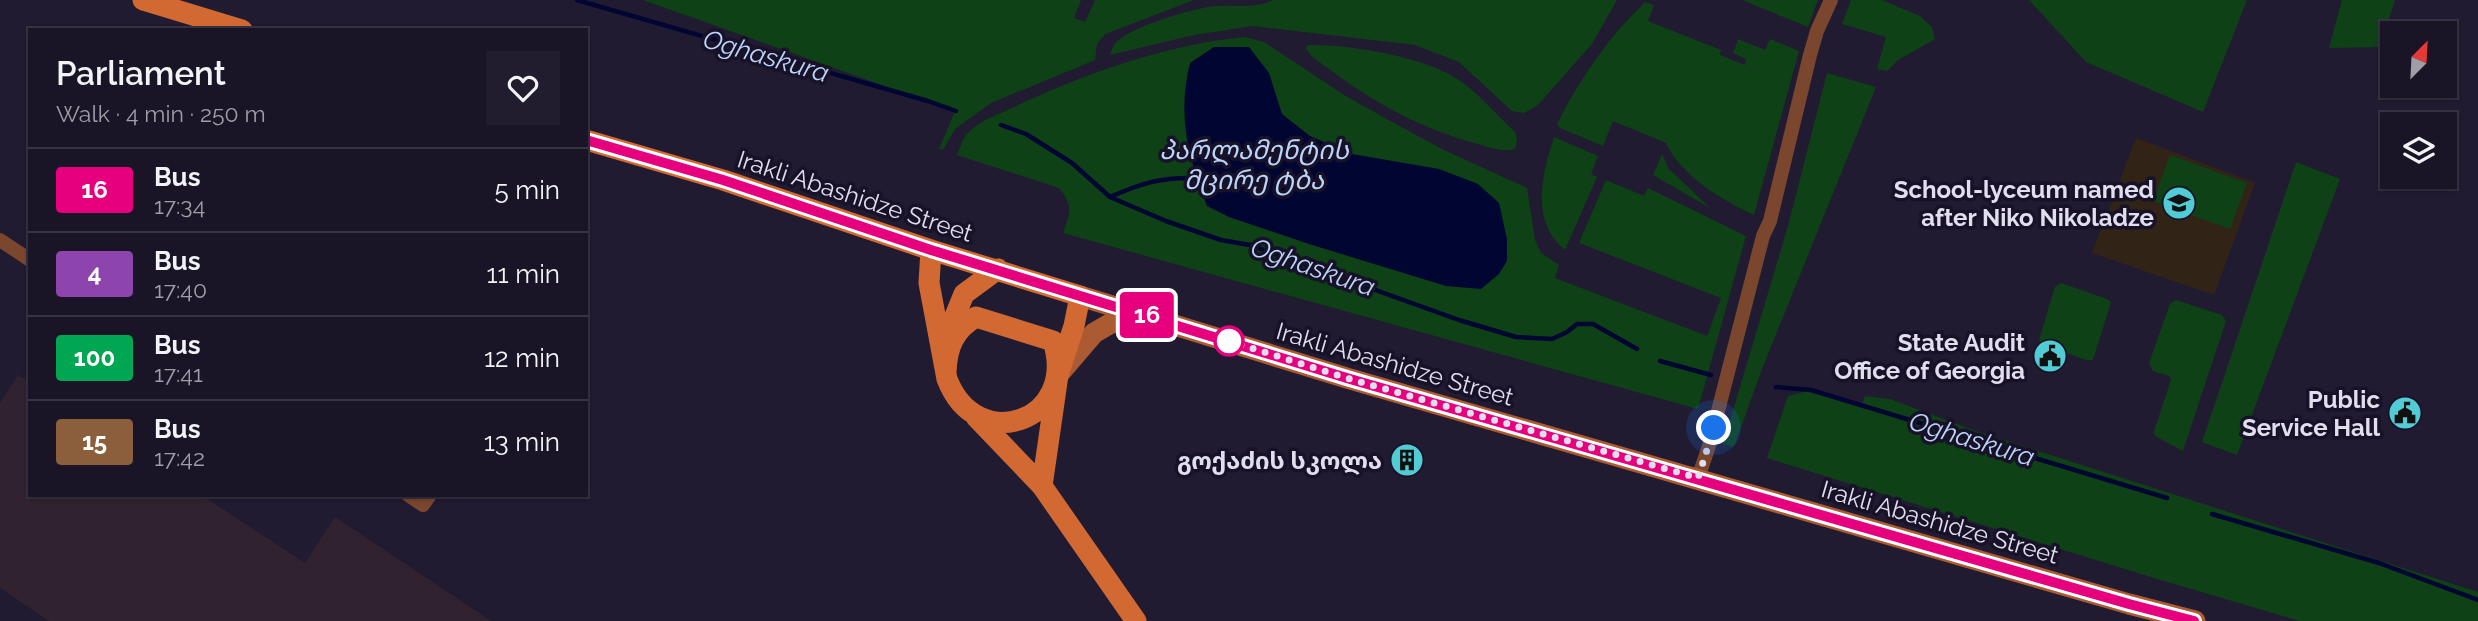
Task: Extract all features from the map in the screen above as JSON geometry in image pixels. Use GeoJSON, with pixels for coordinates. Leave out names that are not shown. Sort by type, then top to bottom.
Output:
{"type":"FeatureCollection","features":[{"type":"Feature","properties":{"kind":"main road"},"geometry":{"type":"LineString","coordinates":[[143,0],[235,28]]}},
{"type":"Feature","properties":{"kind":"main road","name":"Irakli Abashidze Street"},"geometry":{"type":"LineString","coordinates":[[588,141],[723,180],[931,250],[1350,379],[2194,621]]}},
{"type":"Feature","properties":{"kind":"main road"},"geometry":{"type":"LineString","coordinates":[[931,250],[929,283],[946,372],[953,394],[1042,486],[1136,621]]}},
{"type":"Feature","properties":{"kind":"main road"},"geometry":{"type":"LineString","coordinates":[[942,346],[964,294],[998,269]]}},
{"type":"Feature","properties":{"kind":"main road"},"geometry":{"type":"LineString","coordinates":[[975,416],[995,422],[1017,421],[1037,411],[1051,395],[1074,326],[1080,296]]}},
{"type":"Feature","properties":{"kind":"main road"},"geometry":{"type":"LineString","coordinates":[[1058,375],[1094,333],[1132,311]]}},
{"type":"Feature","properties":{"kind":"main road"},"geometry":{"type":"LineString","coordinates":[[946,372],[946,355],[953,338],[963,325],[976,317],[1053,341],[1058,357],[1058,375],[1042,486]]}},
{"type":"Feature","properties":{"kind":"street"},"geometry":{"type":"LineString","coordinates":[[1698,478],[1709,446],[1763,236],[1770,221],[1810,55],[1831,0]]}},
{"type":"Feature","properties":{"kind":"street"},"geometry":{"type":"LineString","coordinates":[[0,240],[28,259]]}},
{"type":"Feature","properties":{"kind":"street"},"geometry":{"type":"LineString","coordinates":[[411,497],[423,505],[429,497]]}},
{"type":"Feature","properties":{"kind":"shaded area","name":"School-lyceum named after Niko Nikoladze"},"geometry":{"type":"Polygon","coordinates":[[[2136,138],[2255,183],[2214,295],[2092,253],[2136,138]]]}},
{"type":"Feature","properties":{"kind":"shaded area"},"geometry":{"type":"Polygon","coordinates":[[[18,375],[28,382],[28,497],[204,497],[305,563],[335,517],[491,621],[49,621],[0,588],[0,403],[18,375]]]}},
{"type":"Feature","properties":{"kind":"green space"},"geometry":{"type":"Polygon","coordinates":[[[643,0],[1081,0],[1074,18],[1085,22],[1095,0],[1194,0],[1105,34],[1097,44],[1095,60],[991,103],[955,129],[943,150],[939,149],[955,111],[643,0]]]}},
{"type":"Feature","properties":{"kind":"green space"},"geometry":{"type":"Polygon","coordinates":[[[1274,0],[1617,0],[1592,44],[1537,106],[1524,113],[1512,111],[1459,62],[1415,45],[1253,26],[1194,35],[1110,55],[1114,45],[1131,32],[1161,20],[1215,6],[1252,6],[1274,0]]]}},
{"type":"Feature","properties":{"kind":"green space"},"geometry":{"type":"Polygon","coordinates":[[[1742,0],[1818,0],[1808,27],[1742,0]]]}},
{"type":"Feature","properties":{"kind":"green space"},"geometry":{"type":"Polygon","coordinates":[[[1851,0],[1882,0],[1920,16],[1932,27],[1935,39],[1898,60],[1887,71],[1877,69],[1886,37],[1842,24],[1851,0]]]}},
{"type":"Feature","properties":{"kind":"green space"},"geometry":{"type":"Polygon","coordinates":[[[2029,0],[2247,0],[2203,112],[2086,62],[2029,0]]]}},
{"type":"Feature","properties":{"kind":"green space"},"geometry":{"type":"Polygon","coordinates":[[[2342,0],[2395,0],[2388,21],[2380,21],[2380,47],[2329,48],[2342,0]]]}},
{"type":"Feature","properties":{"kind":"green space"},"geometry":{"type":"Polygon","coordinates":[[[1645,2],[1654,5],[1648,21],[1721,50],[1720,55],[1745,65],[1746,59],[1733,53],[1738,39],[1765,50],[1770,39],[1799,51],[1754,215],[1704,186],[1682,166],[1666,143],[1613,121],[1603,146],[1560,128],[1557,124],[1596,59],[1645,2]]]}},
{"type":"Feature","properties":{"kind":"green space"},"geometry":{"type":"Polygon","coordinates":[[[1244,37],[1264,42],[1344,95],[1444,150],[1527,188],[1535,240],[1541,253],[1559,265],[1555,278],[1707,336],[1721,298],[1579,243],[1606,180],[1644,196],[1648,188],[1746,236],[1698,409],[1063,233],[1069,205],[1059,188],[957,155],[970,130],[1067,84],[1155,54],[1244,37]]]}},
{"type":"Feature","properties":{"kind":"green space"},"geometry":{"type":"Polygon","coordinates":[[[1308,45],[1344,47],[1386,54],[1445,72],[1474,92],[1515,132],[1515,149],[1497,149],[1458,138],[1400,114],[1319,62],[1306,48],[1308,45]]]}},
{"type":"Feature","properties":{"kind":"green space"},"geometry":{"type":"Polygon","coordinates":[[[1827,73],[1876,87],[1762,369],[1734,447],[1723,444],[1788,226],[1827,73]]]}},
{"type":"Feature","properties":{"kind":"green space"},"geometry":{"type":"Polygon","coordinates":[[[1554,137],[1598,156],[1591,174],[1597,177],[1565,250],[1554,238],[1543,212],[1543,182],[1554,137]]]}},
{"type":"Feature","properties":{"kind":"green space"},"geometry":{"type":"Polygon","coordinates":[[[1662,154],[1669,169],[1710,208],[1653,175],[1662,154]]]}},
{"type":"Feature","properties":{"kind":"green space"},"geometry":{"type":"Polygon","coordinates":[[[2170,155],[2247,183],[2230,229],[2153,201],[2170,155]]]}},
{"type":"Feature","properties":{"kind":"green space"},"geometry":{"type":"Polygon","coordinates":[[[2296,162],[2340,179],[2237,455],[2202,442],[2296,162]]]}},
{"type":"Feature","properties":{"kind":"green space"},"geometry":{"type":"Polygon","coordinates":[[[2061,283],[2111,302],[2093,360],[2041,344],[2039,340],[2055,287],[2061,283]]]}},
{"type":"Feature","properties":{"kind":"green space"},"geometry":{"type":"Polygon","coordinates":[[[2176,300],[2222,315],[2226,321],[2183,451],[2155,436],[2154,431],[2171,380],[2169,376],[2153,371],[2149,363],[2170,304],[2176,300]]]}},
{"type":"Feature","properties":{"kind":"green space"},"geometry":{"type":"Polygon","coordinates":[[[1811,390],[1862,405],[1865,396],[1890,399],[1976,431],[2478,592],[2478,621],[2300,621],[1767,458],[1788,396],[1811,390]]]}},
{"type":"Feature","properties":{"kind":"water","name":"პარლამენტის მცირე ტბა"},"geometry":{"type":"Polygon","coordinates":[[[1214,47],[1249,47],[1269,73],[1282,114],[1310,136],[1352,154],[1439,169],[1478,184],[1499,203],[1507,239],[1507,261],[1499,274],[1481,289],[1446,286],[1309,244],[1229,217],[1207,206],[1194,170],[1186,136],[1184,100],[1190,63],[1214,47]]]}},
{"type":"Feature","properties":{"kind":"waterway","name":"Oghaskura"},"geometry":{"type":"LineString","coordinates":[[577,0],[956,111]]}},
{"type":"Feature","properties":{"kind":"waterway","name":"Oghaskura"},"geometry":{"type":"LineString","coordinates":[[1001,125],[1026,134],[1072,163],[1110,197],[1166,221],[1221,240],[1250,245],[1459,320],[1516,337],[1552,339],[1577,324],[1593,324],[1637,349]]}},
{"type":"Feature","properties":{"kind":"waterway"},"geometry":{"type":"LineString","coordinates":[[1110,197],[1152,182],[1196,178]]}},
{"type":"Feature","properties":{"kind":"waterway","name":"Oghaskura"},"geometry":{"type":"LineString","coordinates":[[1660,361],[1711,375]]}},
{"type":"Feature","properties":{"kind":"waterway","name":"Oghaskura"},"geometry":{"type":"LineString","coordinates":[[1776,387],[1811,390],[2167,498]]}},
{"type":"Feature","properties":{"kind":"waterway","name":"Oghaskura"},"geometry":{"type":"LineString","coordinates":[[2212,514],[2379,563],[2478,600]]}},
{"type":"Feature","properties":{"kind":"bus line","name":"16"},"geometry":{"type":"LineString","coordinates":[[588,141],[723,180],[931,250],[1350,379],[2194,621]]}},
{"type":"Feature","properties":{"kind":"place","name":"School-lyceum named after Niko Nikoladze"},"geometry":{"type":"Point","coordinates":[2179,203]}},
{"type":"Feature","properties":{"kind":"place","name":"State Audit Office of Georgia"},"geometry":{"type":"Point","coordinates":[2050,356]}},
{"type":"Feature","properties":{"kind":"place","name":"Public Service Hall"},"geometry":{"type":"Point","coordinates":[2405,413]}},
{"type":"Feature","properties":{"kind":"place","name":"გოქაძის სკოლა"},"geometry":{"type":"Point","coordinates":[1407,460]}},
{"type":"Feature","properties":{"kind":"route"},"geometry":{"type":"LineString","coordinates":[[1229,341],[1350,379],[1698,478],[1714,428]]}}]}
